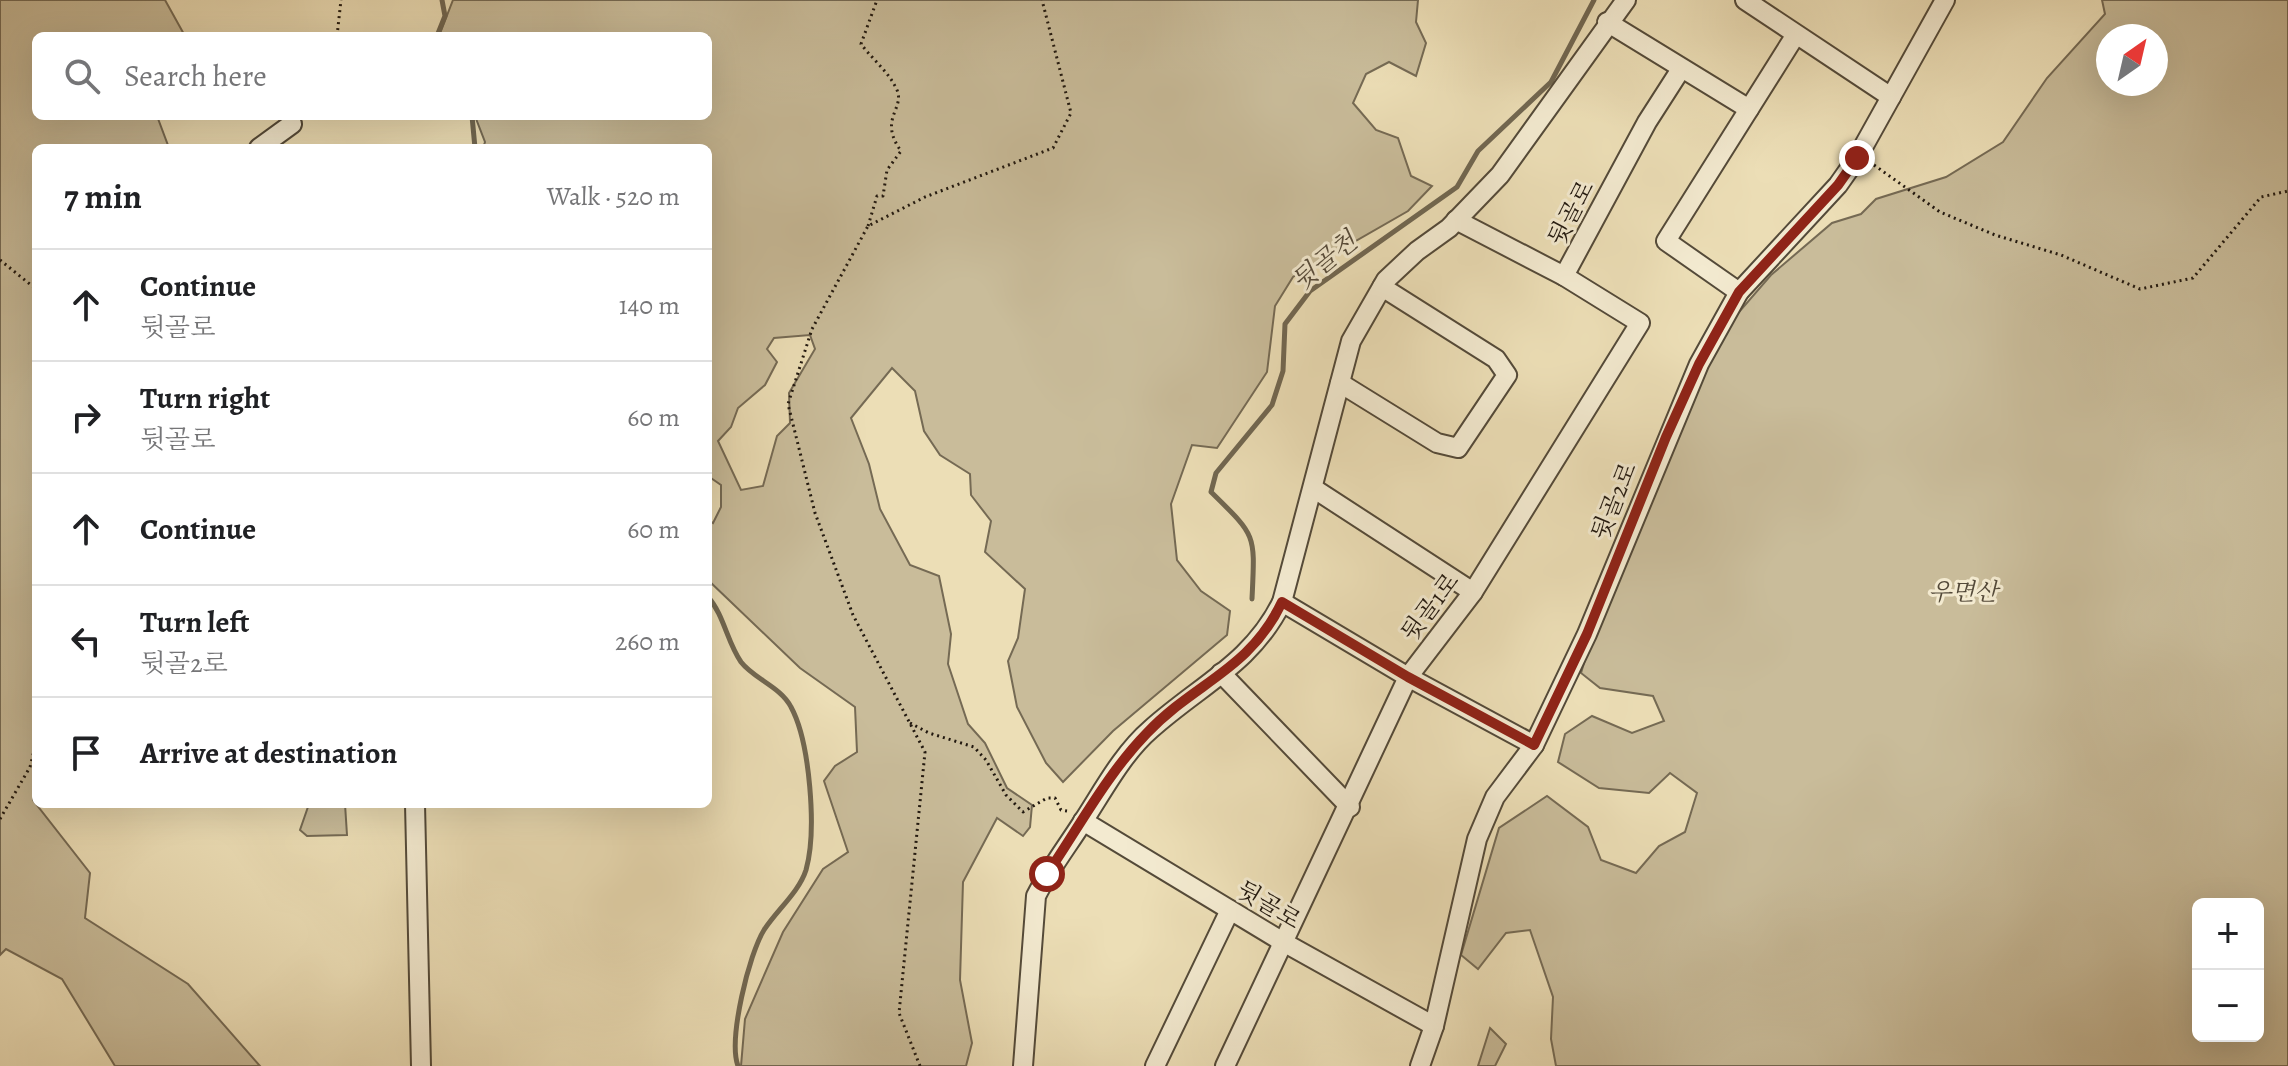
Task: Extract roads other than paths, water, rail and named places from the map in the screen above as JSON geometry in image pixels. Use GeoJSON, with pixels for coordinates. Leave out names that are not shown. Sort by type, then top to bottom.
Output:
{"type":"FeatureCollection","features":[{"type":"Feature","properties":{"kind":"street"},"geometry":{"type":"LineString","coordinates":[[1023,1066],[1036,896],[1127,755],[1149,730],[1251,651],[1271,625],[1282,602],[1351,341],[1382,287],[1500,175],[1539,125],[1607,22],[1626,0]]}},
{"type":"Feature","properties":{"kind":"street"},"geometry":{"type":"LineString","coordinates":[[1745,0],[1891,97]]}},
{"type":"Feature","properties":{"kind":"street","name":"뒷골2로"},"geometry":{"type":"LineString","coordinates":[[1420,1066],[1434,1026],[1477,839],[1495,797],[1534,745],[1587,634],[1666,437],[1699,364],[1739,292],[1838,185],[1862,149],[1945,0]]}},
{"type":"Feature","properties":{"kind":"street"},"geometry":{"type":"LineString","coordinates":[[1607,22],[1749,109]]}},
{"type":"Feature","properties":{"kind":"street"},"geometry":{"type":"LineString","coordinates":[[1739,292],[1666,241],[1795,36]]}},
{"type":"Feature","properties":{"kind":"street","name":"뒷골로"},"geometry":{"type":"LineString","coordinates":[[1456,220],[1564,276],[1647,122],[1681,69]]}},
{"type":"Feature","properties":{"kind":"street"},"geometry":{"type":"LineString","coordinates":[[264,144],[292,124]]}},
{"type":"Feature","properties":{"kind":"street","name":"뒷골1로"},"geometry":{"type":"LineString","coordinates":[[1225,1066],[1350,807],[1408,677],[1473,592],[1640,323],[1564,276]]}},
{"type":"Feature","properties":{"kind":"street"},"geometry":{"type":"LineString","coordinates":[[1340,383],[1437,443],[1458,448],[1507,375],[1496,359],[1382,287]]}},
{"type":"Feature","properties":{"kind":"street"},"geometry":{"type":"LineString","coordinates":[[1313,488],[1473,592]]}},
{"type":"Feature","properties":{"kind":"street"},"geometry":{"type":"LineString","coordinates":[[1282,602],[1408,677],[1534,745]]}},
{"type":"Feature","properties":{"kind":"street"},"geometry":{"type":"LineString","coordinates":[[1221,673],[1350,807]]}},
{"type":"Feature","properties":{"kind":"street"},"geometry":{"type":"LineString","coordinates":[[415,808],[421,1066]]}},
{"type":"Feature","properties":{"kind":"street","name":"뒷골로"},"geometry":{"type":"LineString","coordinates":[[1085,818],[1283,942],[1434,1026]]}},
{"type":"Feature","properties":{"kind":"street"},"geometry":{"type":"LineString","coordinates":[[1155,1066],[1230,910]]}},
{"type":"Feature","properties":{"kind":"waterway"},"geometry":{"type":"LineString","coordinates":[[439,32],[445,16],[442,0]]}},
{"type":"Feature","properties":{"kind":"waterway","name":"뒷골천"},"geometry":{"type":"LineString","coordinates":[[1252,599],[1250,538],[1237,518],[1211,492],[1216,473],[1272,405],[1283,371],[1285,324],[1310,291],[1457,187],[1478,151],[1551,82],[1594,0]]}},
{"type":"Feature","properties":{"kind":"waterway"},"geometry":{"type":"LineString","coordinates":[[472,120],[475,144]]}},
{"type":"Feature","properties":{"kind":"waterway"},"geometry":{"type":"LineString","coordinates":[[712,603],[741,662],[781,694],[791,707],[803,742],[810,787],[811,833],[806,870],[793,893],[764,930],[752,958],[738,1017],[738,1066]]}},
{"type":"Feature","properties":{"kind":"park label","name":"우면산"},"geometry":{"type":"Point","coordinates":[1963,592]}}]}
